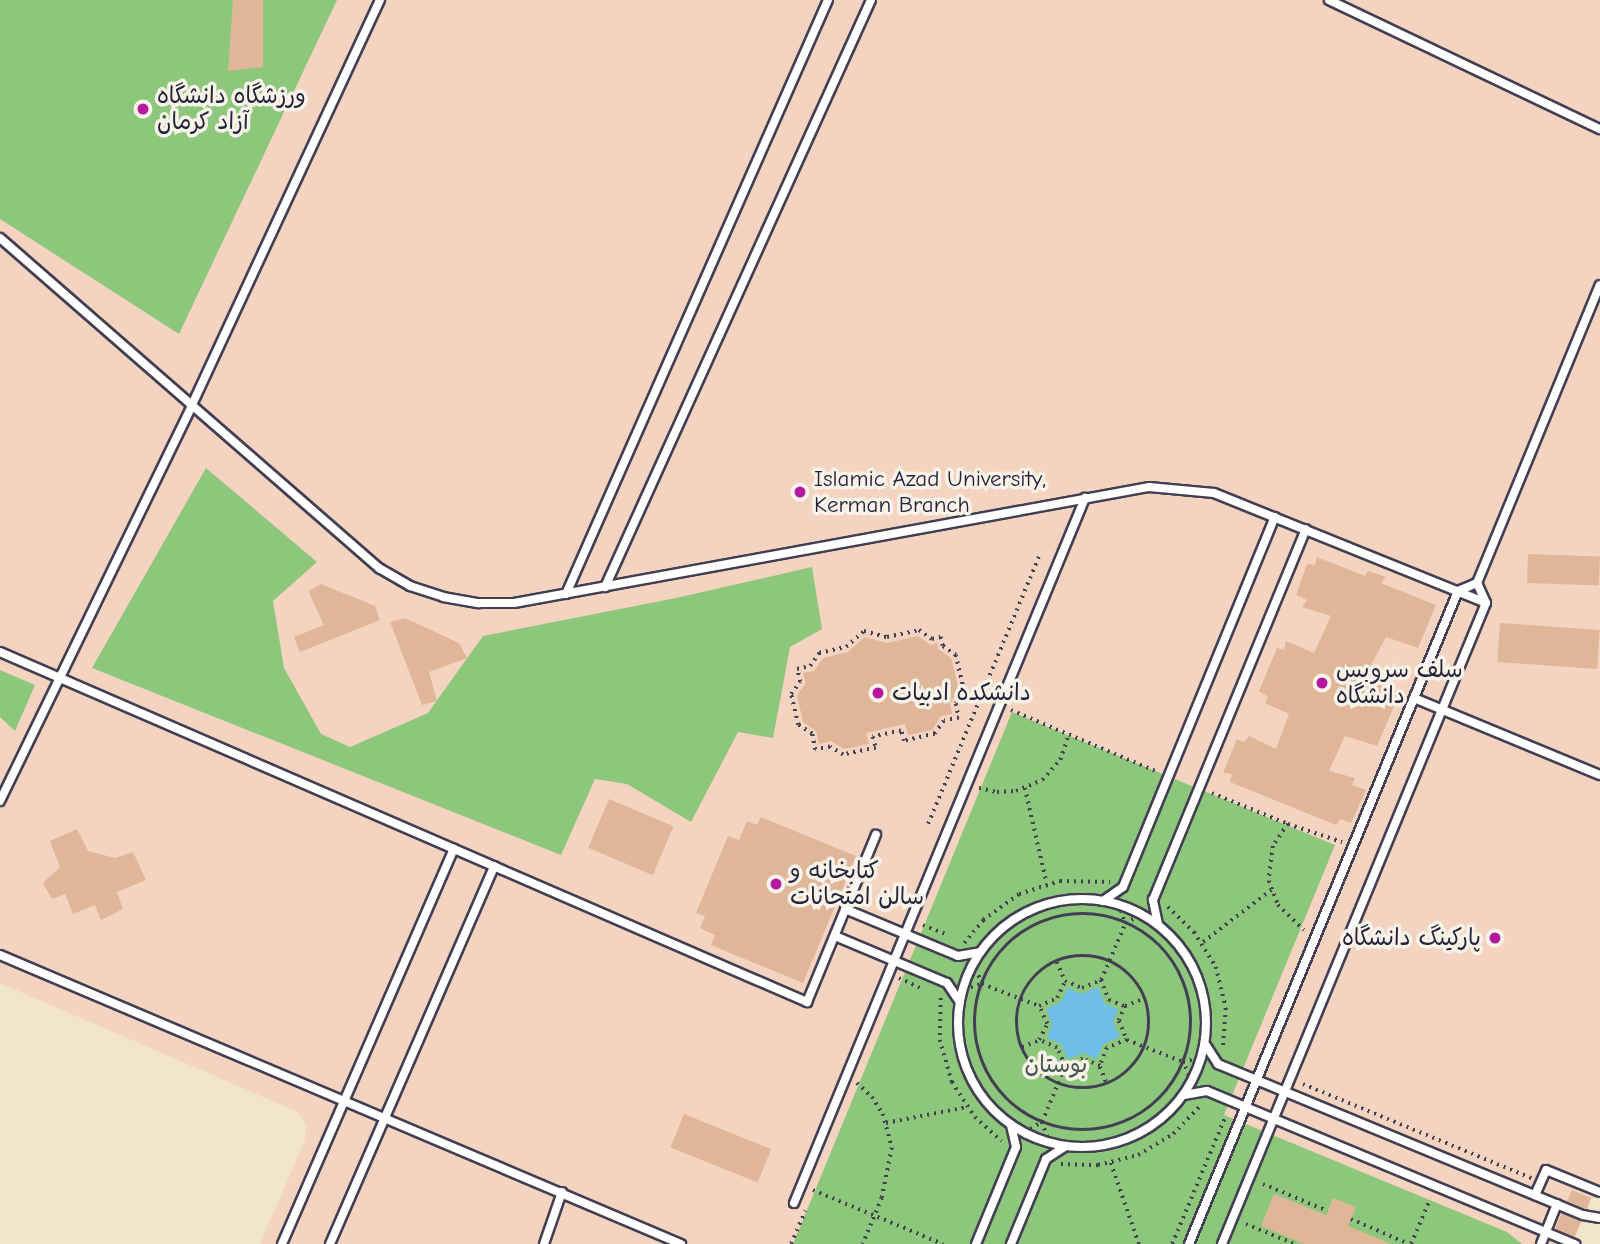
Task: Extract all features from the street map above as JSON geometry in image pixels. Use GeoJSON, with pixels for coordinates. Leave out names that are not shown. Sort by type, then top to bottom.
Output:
{"type":"FeatureCollection","features":[{"type":"Feature","properties":{"kind":"lane"},"geometry":{"type":"LineString","coordinates":[[0,801],[57,677],[191,407],[380,0]]}},
{"type":"Feature","properties":{"kind":"lane"},"geometry":{"type":"LineString","coordinates":[[566,594],[828,0]]}},
{"type":"Feature","properties":{"kind":"lane"},"geometry":{"type":"LineString","coordinates":[[605,587],[871,0]]}},
{"type":"Feature","properties":{"kind":"lane"},"geometry":{"type":"LineString","coordinates":[[1329,0],[1600,129]]}},
{"type":"Feature","properties":{"kind":"lane"},"geometry":{"type":"LineString","coordinates":[[0,238],[379,568],[410,586],[443,597],[478,603],[514,603],[1149,486],[1214,493],[1486,603]]}},
{"type":"Feature","properties":{"kind":"lane"},"geometry":{"type":"LineString","coordinates":[[1189,1244],[1458,591],[1477,583],[1600,285]]}},
{"type":"Feature","properties":{"kind":"lane"},"geometry":{"type":"LineString","coordinates":[[794,1203],[1085,498]]}},
{"type":"Feature","properties":{"kind":"lane"},"geometry":{"type":"LineString","coordinates":[[1103,901],[1123,887],[1275,517]]}},
{"type":"Feature","properties":{"kind":"lane"},"geometry":{"type":"LineString","coordinates":[[1158,924],[1153,900],[1306,529]]}},
{"type":"Feature","properties":{"kind":"lane"},"geometry":{"type":"LineString","coordinates":[[1222,1244],[1486,603],[1477,583]]}},
{"type":"Feature","properties":{"kind":"lane"},"geometry":{"type":"LineString","coordinates":[[0,652],[807,1002],[876,835]]}},
{"type":"Feature","properties":{"kind":"lane"},"geometry":{"type":"LineString","coordinates":[[1414,698],[1600,775]]}},
{"type":"Feature","properties":{"kind":"lane"},"geometry":{"type":"LineString","coordinates":[[282,1244],[454,849]]}},
{"type":"Feature","properties":{"kind":"lane"},"geometry":{"type":"LineString","coordinates":[[330,1244],[494,866]]}},
{"type":"Feature","properties":{"kind":"lane"},"geometry":{"type":"LineString","coordinates":[[1065,900],[1119,904],[1158,924],[1178,943],[1198,978],[1205,1003],[1205,1044],[1202,1057],[1184,1095],[1155,1124],[1132,1137],[1093,1146],[1066,1146],[1049,1142],[1011,1125],[984,1098],[970,1076],[959,1040],[958,991],[980,952],[1007,924],[1029,911],[1065,900]]}},
{"type":"Feature","properties":{"kind":"lane"},"geometry":{"type":"LineString","coordinates":[[845,909],[958,956],[980,952]]}},
{"type":"Feature","properties":{"kind":"lane"},"geometry":{"type":"LineString","coordinates":[[835,936],[947,983],[958,991]]}},
{"type":"Feature","properties":{"kind":"lane"},"geometry":{"type":"LineString","coordinates":[[0,955],[343,1102],[385,1116],[681,1244]]}},
{"type":"Feature","properties":{"kind":"lane"},"geometry":{"type":"LineString","coordinates":[[1205,1044],[1218,1064],[1557,1204],[1600,1218]]}},
{"type":"Feature","properties":{"kind":"lane"},"geometry":{"type":"LineString","coordinates":[[1184,1095],[1207,1090],[1575,1244]]}},
{"type":"Feature","properties":{"kind":"lane"},"geometry":{"type":"LineString","coordinates":[[976,1244],[1016,1147],[1011,1125]]}},
{"type":"Feature","properties":{"kind":"lane"},"geometry":{"type":"LineString","coordinates":[[1012,1244],[1046,1159],[1066,1146]]}},
{"type":"Feature","properties":{"kind":"lane"},"geometry":{"type":"LineString","coordinates":[[1535,1195],[1546,1170],[1600,1192]]}},
{"type":"Feature","properties":{"kind":"lane"},"geometry":{"type":"LineString","coordinates":[[544,1244],[562,1192]]}},
{"type":"Feature","properties":{"kind":"lane"},"geometry":{"type":"LineString","coordinates":[[1541,1244],[1557,1204]]}},
{"type":"Feature","properties":{"kind":"path"},"geometry":{"type":"LineString","coordinates":[[928,824],[1039,556]]}},
{"type":"Feature","properties":{"kind":"path"},"geometry":{"type":"LineString","coordinates":[[919,630],[932,639],[941,637],[943,646],[956,655],[964,691],[956,704],[959,718],[944,721],[935,734],[904,741],[901,731],[873,737],[876,748],[843,755],[830,747],[815,750],[812,734],[798,725],[791,694],[800,682],[797,669],[810,666],[819,653],[846,647],[864,631],[887,637],[919,630]]}},
{"type":"Feature","properties":{"kind":"path"},"geometry":{"type":"LineString","coordinates":[[980,697],[1159,771],[1154,783]]}},
{"type":"Feature","properties":{"kind":"path"},"geometry":{"type":"LineString","coordinates":[[979,788],[997,792],[1025,788],[1042,780],[1055,767],[1069,734]]}},
{"type":"Feature","properties":{"kind":"path"},"geometry":{"type":"LineString","coordinates":[[1025,788],[1047,884]]}},
{"type":"Feature","properties":{"kind":"path"},"geometry":{"type":"LineString","coordinates":[[1210,792],[1288,824],[1350,845]]}},
{"type":"Feature","properties":{"kind":"path"},"geometry":{"type":"LineString","coordinates":[[1288,824],[1270,855],[1271,890],[1289,919],[1309,933]]}},
{"type":"Feature","properties":{"kind":"path"},"geometry":{"type":"LineString","coordinates":[[969,954],[964,942],[989,915],[1019,894],[1047,884],[1100,880],[1113,882],[1125,923],[1101,980],[1082,988],[1065,981],[1057,962]]}},
{"type":"Feature","properties":{"kind":"path"},"geometry":{"type":"LineString","coordinates":[[1202,943],[1271,890]]}},
{"type":"Feature","properties":{"kind":"path"},"geometry":{"type":"LineString","coordinates":[[1125,923],[1164,904],[1185,921],[1202,943],[1216,967],[1226,1008],[1224,1050],[1212,1054]]}},
{"type":"Feature","properties":{"kind":"path"},"geometry":{"type":"LineString","coordinates":[[1078,915],[1110,918],[1125,923],[1162,949],[1182,981],[1191,1018],[1183,1062],[1157,1100],[1125,1121],[1087,1130],[1042,1122],[1004,1096],[981,1058],[975,1028],[982,984],[1008,945],[1033,927],[1078,915]]}},
{"type":"Feature","properties":{"kind":"path"},"geometry":{"type":"LineString","coordinates":[[1083,956],[1109,961],[1130,976],[1145,998],[1149,1023],[1144,1047],[1130,1069],[1107,1084],[1082,1089],[1058,1084],[1036,1069],[1021,1048],[1016,1023],[1021,999],[1035,977],[1057,962],[1083,956]]}},
{"type":"Feature","properties":{"kind":"path"},"geometry":{"type":"LineString","coordinates":[[973,964],[982,984]]}},
{"type":"Feature","properties":{"kind":"path"},"geometry":{"type":"LineString","coordinates":[[1101,980],[1110,1000],[1125,1006],[1145,998]]}},
{"type":"Feature","properties":{"kind":"path"},"geometry":{"type":"LineString","coordinates":[[1039,1006],[1057,998],[1065,981]]}},
{"type":"Feature","properties":{"kind":"path"},"geometry":{"type":"LineString","coordinates":[[1021,1048],[1040,1040],[1047,1024],[1039,1006],[982,984],[942,997],[940,1040],[952,1082],[967,1107],[1006,1143],[1042,1122],[1065,1066],[1057,1048],[1040,1040]]}},
{"type":"Feature","properties":{"kind":"path"},"geometry":{"type":"LineString","coordinates":[[1125,1006],[1119,1021],[1127,1040]]}},
{"type":"Feature","properties":{"kind":"path"},"geometry":{"type":"LineString","coordinates":[[1107,1084],[1100,1066],[1107,1048],[1127,1040],[1183,1062],[1202,1057]]}},
{"type":"Feature","properties":{"kind":"path"},"geometry":{"type":"LineString","coordinates":[[1065,1066],[1083,1059],[1100,1066]]}},
{"type":"Feature","properties":{"kind":"path"},"geometry":{"type":"LineString","coordinates":[[1054,1155],[1057,1163],[1084,1166],[1111,1163],[1138,1155],[1173,1135],[1201,1105],[1183,1062]]}},
{"type":"Feature","properties":{"kind":"path"},"geometry":{"type":"LineString","coordinates":[[857,1083],[878,1105],[887,1123],[891,1161],[863,1244]]}},
{"type":"Feature","properties":{"kind":"path"},"geometry":{"type":"LineString","coordinates":[[887,1123],[967,1107]]}},
{"type":"Feature","properties":{"kind":"path"},"geometry":{"type":"LineString","coordinates":[[1172,1244],[1226,1115]]}},
{"type":"Feature","properties":{"kind":"path"},"geometry":{"type":"LineString","coordinates":[[1042,1122],[1049,1142]]}},
{"type":"Feature","properties":{"kind":"path"},"geometry":{"type":"LineString","coordinates":[[1111,1163],[1139,1244]]}},
{"type":"Feature","properties":{"kind":"path"},"geometry":{"type":"LineString","coordinates":[[1263,1184],[1328,1210]]}},
{"type":"Feature","properties":{"kind":"path"},"geometry":{"type":"LineString","coordinates":[[813,1190],[943,1244]]}},
{"type":"Feature","properties":{"kind":"path"},"geometry":{"type":"LineString","coordinates":[[1351,1219],[1410,1244],[1430,1199]]}},
{"type":"Feature","properties":{"kind":"path"},"geometry":{"type":"LineString","coordinates":[[1246,1224],[1295,1244]]}},
{"type":"Feature","properties":{"kind":"shaded area","name":"Islamic Azad University, Kerman Branch"},"geometry":{"type":"Polygon","coordinates":[[[0,0],[1600,0],[1600,1198],[1591,1198],[1571,1244],[260,1244],[305,1140],[306,1125],[298,1112],[0,983],[0,0]]]}},
{"type":"Feature","properties":{"kind":"green space","name":"ورزشگاه دانشگاه آزاد کرمان"},"geometry":{"type":"Polygon","coordinates":[[[0,0],[337,0],[179,334],[0,219],[0,0]]]}},
{"type":"Feature","properties":{"kind":"green space"},"geometry":{"type":"Polygon","coordinates":[[[206,468],[317,562],[273,601],[284,668],[321,734],[350,747],[428,713],[483,636],[676,598],[812,567],[822,629],[790,647],[773,738],[738,732],[691,822],[627,784],[595,779],[561,855],[92,668],[206,468]]]}},
{"type":"Feature","properties":{"kind":"green space"},"geometry":{"type":"Polygon","coordinates":[[[0,670],[35,685],[15,731],[0,717],[0,670]]]}},
{"type":"Feature","properties":{"kind":"green space","name":"بوستان"},"geometry":{"type":"Polygon","coordinates":[[[1012,712],[1335,845],[1224,1115],[1507,1232],[1522,1244],[793,1244],[1012,712]]]}},
{"type":"Feature","properties":{"kind":"water"},"geometry":{"type":"Polygon","coordinates":[[[1098,987],[1105,1004],[1118,1009],[1113,1022],[1120,1037],[1103,1044],[1097,1059],[1083,1053],[1068,1059],[1061,1044],[1047,1038],[1052,1024],[1046,1009],[1061,1002],[1068,988],[1082,994],[1098,987]]]}},
{"type":"Feature","properties":{"kind":"building"},"geometry":{"type":"Polygon","coordinates":[[[233,0],[263,0],[263,67],[228,71],[233,0]]]}},
{"type":"Feature","properties":{"kind":"building"},"geometry":{"type":"Polygon","coordinates":[[[1528,554],[1600,557],[1599,585],[1527,583],[1528,554]]]}},
{"type":"Feature","properties":{"kind":"building","name":"سلف سرویس دانشگاه"},"geometry":{"type":"Polygon","coordinates":[[[1317,557],[1365,576],[1368,571],[1386,577],[1381,583],[1436,605],[1418,648],[1386,637],[1365,676],[1400,692],[1377,746],[1345,736],[1329,771],[1355,778],[1352,785],[1366,790],[1351,823],[1340,819],[1336,825],[1230,782],[1232,774],[1223,773],[1237,739],[1244,742],[1249,736],[1276,749],[1289,714],[1265,703],[1268,697],[1259,691],[1277,648],[1284,650],[1286,641],[1314,653],[1331,616],[1302,607],[1307,600],[1296,595],[1307,564],[1315,565],[1317,557]]]}},
{"type":"Feature","properties":{"kind":"building"},"geometry":{"type":"Polygon","coordinates":[[[321,584],[375,606],[380,620],[300,652],[294,637],[324,625],[308,591],[321,584]]]}},
{"type":"Feature","properties":{"kind":"building"},"geometry":{"type":"Polygon","coordinates":[[[405,618],[459,643],[467,658],[429,672],[437,701],[422,705],[390,622],[405,618]]]}},
{"type":"Feature","properties":{"kind":"building"},"geometry":{"type":"Polygon","coordinates":[[[1500,623],[1600,630],[1597,669],[1497,662],[1500,623]]]}},
{"type":"Feature","properties":{"kind":"building","name":"دانشکده ادبیات"},"geometry":{"type":"Polygon","coordinates":[[[918,636],[931,645],[937,643],[938,649],[951,658],[959,690],[950,703],[952,714],[941,716],[932,730],[908,735],[905,724],[866,733],[869,744],[844,749],[831,741],[819,744],[816,731],[803,722],[797,695],[806,683],[803,673],[814,671],[823,658],[848,652],[865,637],[887,643],[918,636]]]}},
{"type":"Feature","properties":{"kind":"building"},"geometry":{"type":"Polygon","coordinates":[[[609,799],[673,826],[653,875],[588,848],[609,799]]]}},
{"type":"Feature","properties":{"kind":"building","name":"کتابخانه و سالن امتحانات"},"geometry":{"type":"Polygon","coordinates":[[[761,817],[856,856],[803,983],[711,945],[715,935],[700,928],[705,916],[696,913],[728,836],[739,840],[747,821],[757,825],[761,817]]]}},
{"type":"Feature","properties":{"kind":"building"},"geometry":{"type":"Polygon","coordinates":[[[77,829],[88,851],[115,858],[133,852],[146,880],[117,892],[123,909],[101,920],[95,905],[73,914],[65,894],[52,899],[43,883],[60,867],[50,841],[77,829]]]}},
{"type":"Feature","properties":{"kind":"building"},"geometry":{"type":"Polygon","coordinates":[[[684,1114],[771,1149],[758,1183],[671,1147],[684,1114]]]}},
{"type":"Feature","properties":{"kind":"building"},"geometry":{"type":"Polygon","coordinates":[[[1572,1190],[1591,1198],[1587,1209],[1567,1201],[1572,1190]]]}},
{"type":"Feature","properties":{"kind":"building"},"geometry":{"type":"Polygon","coordinates":[[[1274,1194],[1326,1215],[1333,1198],[1356,1207],[1348,1226],[1391,1244],[1304,1244],[1261,1226],[1274,1194]]]}},
{"type":"Feature","properties":{"kind":"building"},"geometry":{"type":"Polygon","coordinates":[[[1562,1213],[1581,1221],[1575,1237],[1555,1229],[1562,1213]]]}},
{"type":"Feature","properties":{"kind":"place","name":"ورزشگاه دانشگاه آزاد کرمان"},"geometry":{"type":"Point","coordinates":[143,109]}},
{"type":"Feature","properties":{"kind":"place","name":"Islamic Azad University, Kerman Branch"},"geometry":{"type":"Point","coordinates":[800,492]}},
{"type":"Feature","properties":{"kind":"place","name":"سلف سرویس دانشگاه"},"geometry":{"type":"Point","coordinates":[1322,683]}},
{"type":"Feature","properties":{"kind":"place","name":"دانشکده ادبیات"},"geometry":{"type":"Point","coordinates":[878,693]}},
{"type":"Feature","properties":{"kind":"place","name":"کتابخانه و سالن امتحانات"},"geometry":{"type":"Point","coordinates":[776,884]}},
{"type":"Feature","properties":{"kind":"place","name":"پارکینگ دانشگاه"},"geometry":{"type":"Point","coordinates":[1495,938]}}]}
